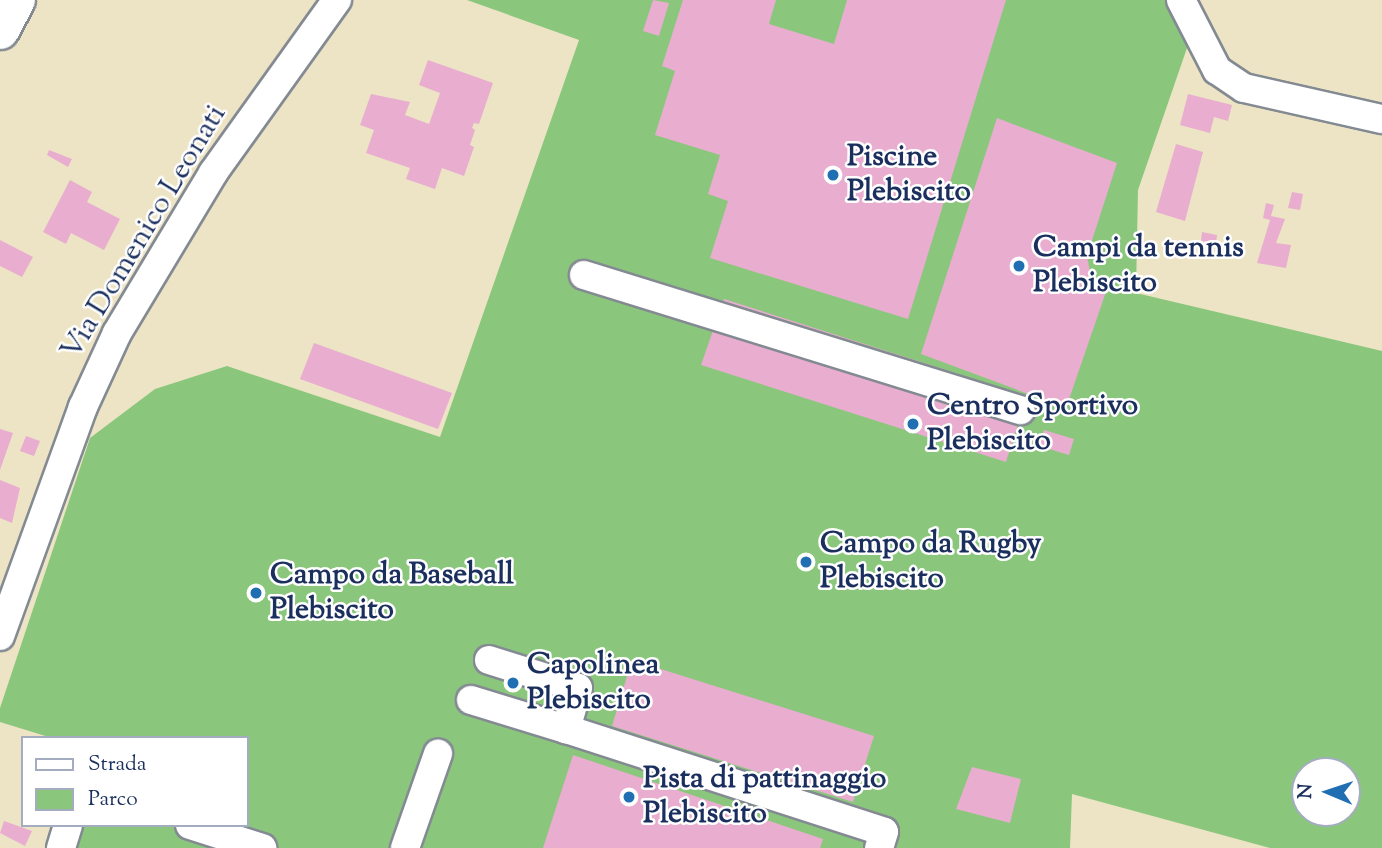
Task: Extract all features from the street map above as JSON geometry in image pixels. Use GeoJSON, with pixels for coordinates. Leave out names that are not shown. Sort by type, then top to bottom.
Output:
{"type":"FeatureCollection","features":[{"type":"Feature","properties":{"kind":"highway"},"geometry":{"type":"LineString","coordinates":[[0,30],[16,0]]}},
{"type":"Feature","properties":{"kind":"street","name":"Via Domenico Leonati"},"geometry":{"type":"LineString","coordinates":[[0,636],[83,407],[117,333],[213,173],[337,0]]}},
{"type":"Feature","properties":{"kind":"street"},"geometry":{"type":"LineString","coordinates":[[1181,0],[1217,70],[1244,88],[1382,119]]}},
{"type":"Feature","properties":{"kind":"street"},"geometry":{"type":"LineString","coordinates":[[584,275],[1021,410]]}},
{"type":"Feature","properties":{"kind":"street"},"geometry":{"type":"LineString","coordinates":[[489,660],[578,688],[566,729]]}},
{"type":"Feature","properties":{"kind":"street"},"geometry":{"type":"LineString","coordinates":[[471,700],[884,832],[879,848]]}},
{"type":"Feature","properties":{"kind":"street"},"geometry":{"type":"LineString","coordinates":[[405,848],[438,754]]}},
{"type":"Feature","properties":{"kind":"street"},"geometry":{"type":"LineString","coordinates":[[61,848],[67,827]]}},
{"type":"Feature","properties":{"kind":"street"},"geometry":{"type":"LineString","coordinates":[[196,827],[262,848]]}},
{"type":"Feature","properties":{"kind":"green space","name":"Centro Sportivo Plebiscito"},"geometry":{"type":"Polygon","coordinates":[[[467,0],[1176,0],[1187,48],[1138,190],[1136,293],[1382,351],[1382,848],[1270,848],[1072,794],[1070,848],[49,848],[56,827],[248,827],[248,736],[46,736],[0,722],[0,708],[90,438],[155,389],[227,366],[440,437],[579,40],[467,0]]]}},
{"type":"Feature","properties":{"kind":"building"},"geometry":{"type":"Polygon","coordinates":[[[653,0],[669,3],[659,36],[643,31],[653,0]]]}},
{"type":"Feature","properties":{"kind":"building","name":"Piscine Plebiscito"},"geometry":{"type":"Polygon","coordinates":[[[683,0],[776,0],[769,24],[834,44],[847,0],[1006,0],[908,319],[710,258],[728,201],[708,194],[720,155],[655,135],[675,71],[662,66],[683,0]]]}},
{"type":"Feature","properties":{"kind":"building"},"geometry":{"type":"Polygon","coordinates":[[[428,60],[493,83],[479,124],[474,123],[472,128],[475,130],[470,145],[474,147],[464,176],[442,168],[435,189],[406,179],[410,168],[366,153],[374,130],[360,125],[371,94],[410,102],[405,115],[429,124],[440,93],[419,85],[428,60]]]}},
{"type":"Feature","properties":{"kind":"building"},"geometry":{"type":"Polygon","coordinates":[[[1188,94],[1232,105],[1228,121],[1214,117],[1210,133],[1180,125],[1188,94]]]}},
{"type":"Feature","properties":{"kind":"building","name":"Campi da tennis Plebiscito"},"geometry":{"type":"Polygon","coordinates":[[[997,118],[1117,163],[1087,256],[1091,277],[1107,289],[1066,408],[921,354],[997,118]]]}},
{"type":"Feature","properties":{"kind":"building"},"geometry":{"type":"Polygon","coordinates":[[[1176,144],[1203,152],[1185,221],[1156,212],[1176,144]]]}},
{"type":"Feature","properties":{"kind":"building"},"geometry":{"type":"Polygon","coordinates":[[[49,150],[72,159],[68,167],[47,155],[49,150]]]}},
{"type":"Feature","properties":{"kind":"building"},"geometry":{"type":"Polygon","coordinates":[[[70,180],[92,192],[87,202],[120,219],[104,250],[71,233],[66,244],[43,232],[70,180]]]}},
{"type":"Feature","properties":{"kind":"building"},"geometry":{"type":"Polygon","coordinates":[[[1292,192],[1303,194],[1300,210],[1288,208],[1292,192]]]}},
{"type":"Feature","properties":{"kind":"building"},"geometry":{"type":"Polygon","coordinates":[[[1266,203],[1274,205],[1271,216],[1285,219],[1276,243],[1291,245],[1286,268],[1257,263],[1270,220],[1263,218],[1266,203]]]}},
{"type":"Feature","properties":{"kind":"building"},"geometry":{"type":"Polygon","coordinates":[[[1202,232],[1217,235],[1216,244],[1201,241],[1202,232]]]}},
{"type":"Feature","properties":{"kind":"building"},"geometry":{"type":"Polygon","coordinates":[[[0,240],[33,257],[22,277],[0,266],[0,240]]]}},
{"type":"Feature","properties":{"kind":"building"},"geometry":{"type":"Polygon","coordinates":[[[724,299],[1027,396],[1006,462],[701,365],[724,299]]]}},
{"type":"Feature","properties":{"kind":"building"},"geometry":{"type":"Polygon","coordinates":[[[314,343],[452,393],[438,429],[300,379],[314,343]]]}},
{"type":"Feature","properties":{"kind":"building"},"geometry":{"type":"Polygon","coordinates":[[[0,429],[13,433],[0,470],[0,429]]]}},
{"type":"Feature","properties":{"kind":"building"},"geometry":{"type":"Polygon","coordinates":[[[1044,430],[1074,439],[1069,455],[1039,446],[1044,430]]]}},
{"type":"Feature","properties":{"kind":"building"},"geometry":{"type":"Polygon","coordinates":[[[26,436],[40,441],[34,456],[20,451],[26,436]]]}},
{"type":"Feature","properties":{"kind":"building"},"geometry":{"type":"Polygon","coordinates":[[[0,480],[20,488],[12,523],[0,518],[0,480]]]}},
{"type":"Feature","properties":{"kind":"building"},"geometry":{"type":"Polygon","coordinates":[[[632,660],[874,736],[853,802],[612,726],[632,660]]]}},
{"type":"Feature","properties":{"kind":"building","name":"Pista di pattinaggio Plebiscito"},"geometry":{"type":"Polygon","coordinates":[[[573,755],[823,839],[820,848],[543,848],[573,755]]]}},
{"type":"Feature","properties":{"kind":"building"},"geometry":{"type":"Polygon","coordinates":[[[972,767],[1021,779],[1010,823],[956,809],[972,767]]]}},
{"type":"Feature","properties":{"kind":"building"},"geometry":{"type":"Polygon","coordinates":[[[4,821],[32,831],[25,846],[0,833],[4,821]]]}},
{"type":"Feature","properties":{"kind":"place","name":"Piscine Plebiscito"},"geometry":{"type":"Point","coordinates":[833,175]}},
{"type":"Feature","properties":{"kind":"place","name":"Campi da tennis Plebiscito"},"geometry":{"type":"Point","coordinates":[1019,266]}},
{"type":"Feature","properties":{"kind":"place","name":"Centro Sportivo Plebiscito"},"geometry":{"type":"Point","coordinates":[913,424]}},
{"type":"Feature","properties":{"kind":"place","name":"Campo da Rugby Plebiscito"},"geometry":{"type":"Point","coordinates":[806,562]}},
{"type":"Feature","properties":{"kind":"place","name":"Campo da Baseball Plebiscito"},"geometry":{"type":"Point","coordinates":[256,593]}},
{"type":"Feature","properties":{"kind":"place","name":"Capolinea Plebiscito"},"geometry":{"type":"Point","coordinates":[513,683]}},
{"type":"Feature","properties":{"kind":"place","name":"Pista di pattinaggio Plebiscito"},"geometry":{"type":"Point","coordinates":[629,797]}}]}
